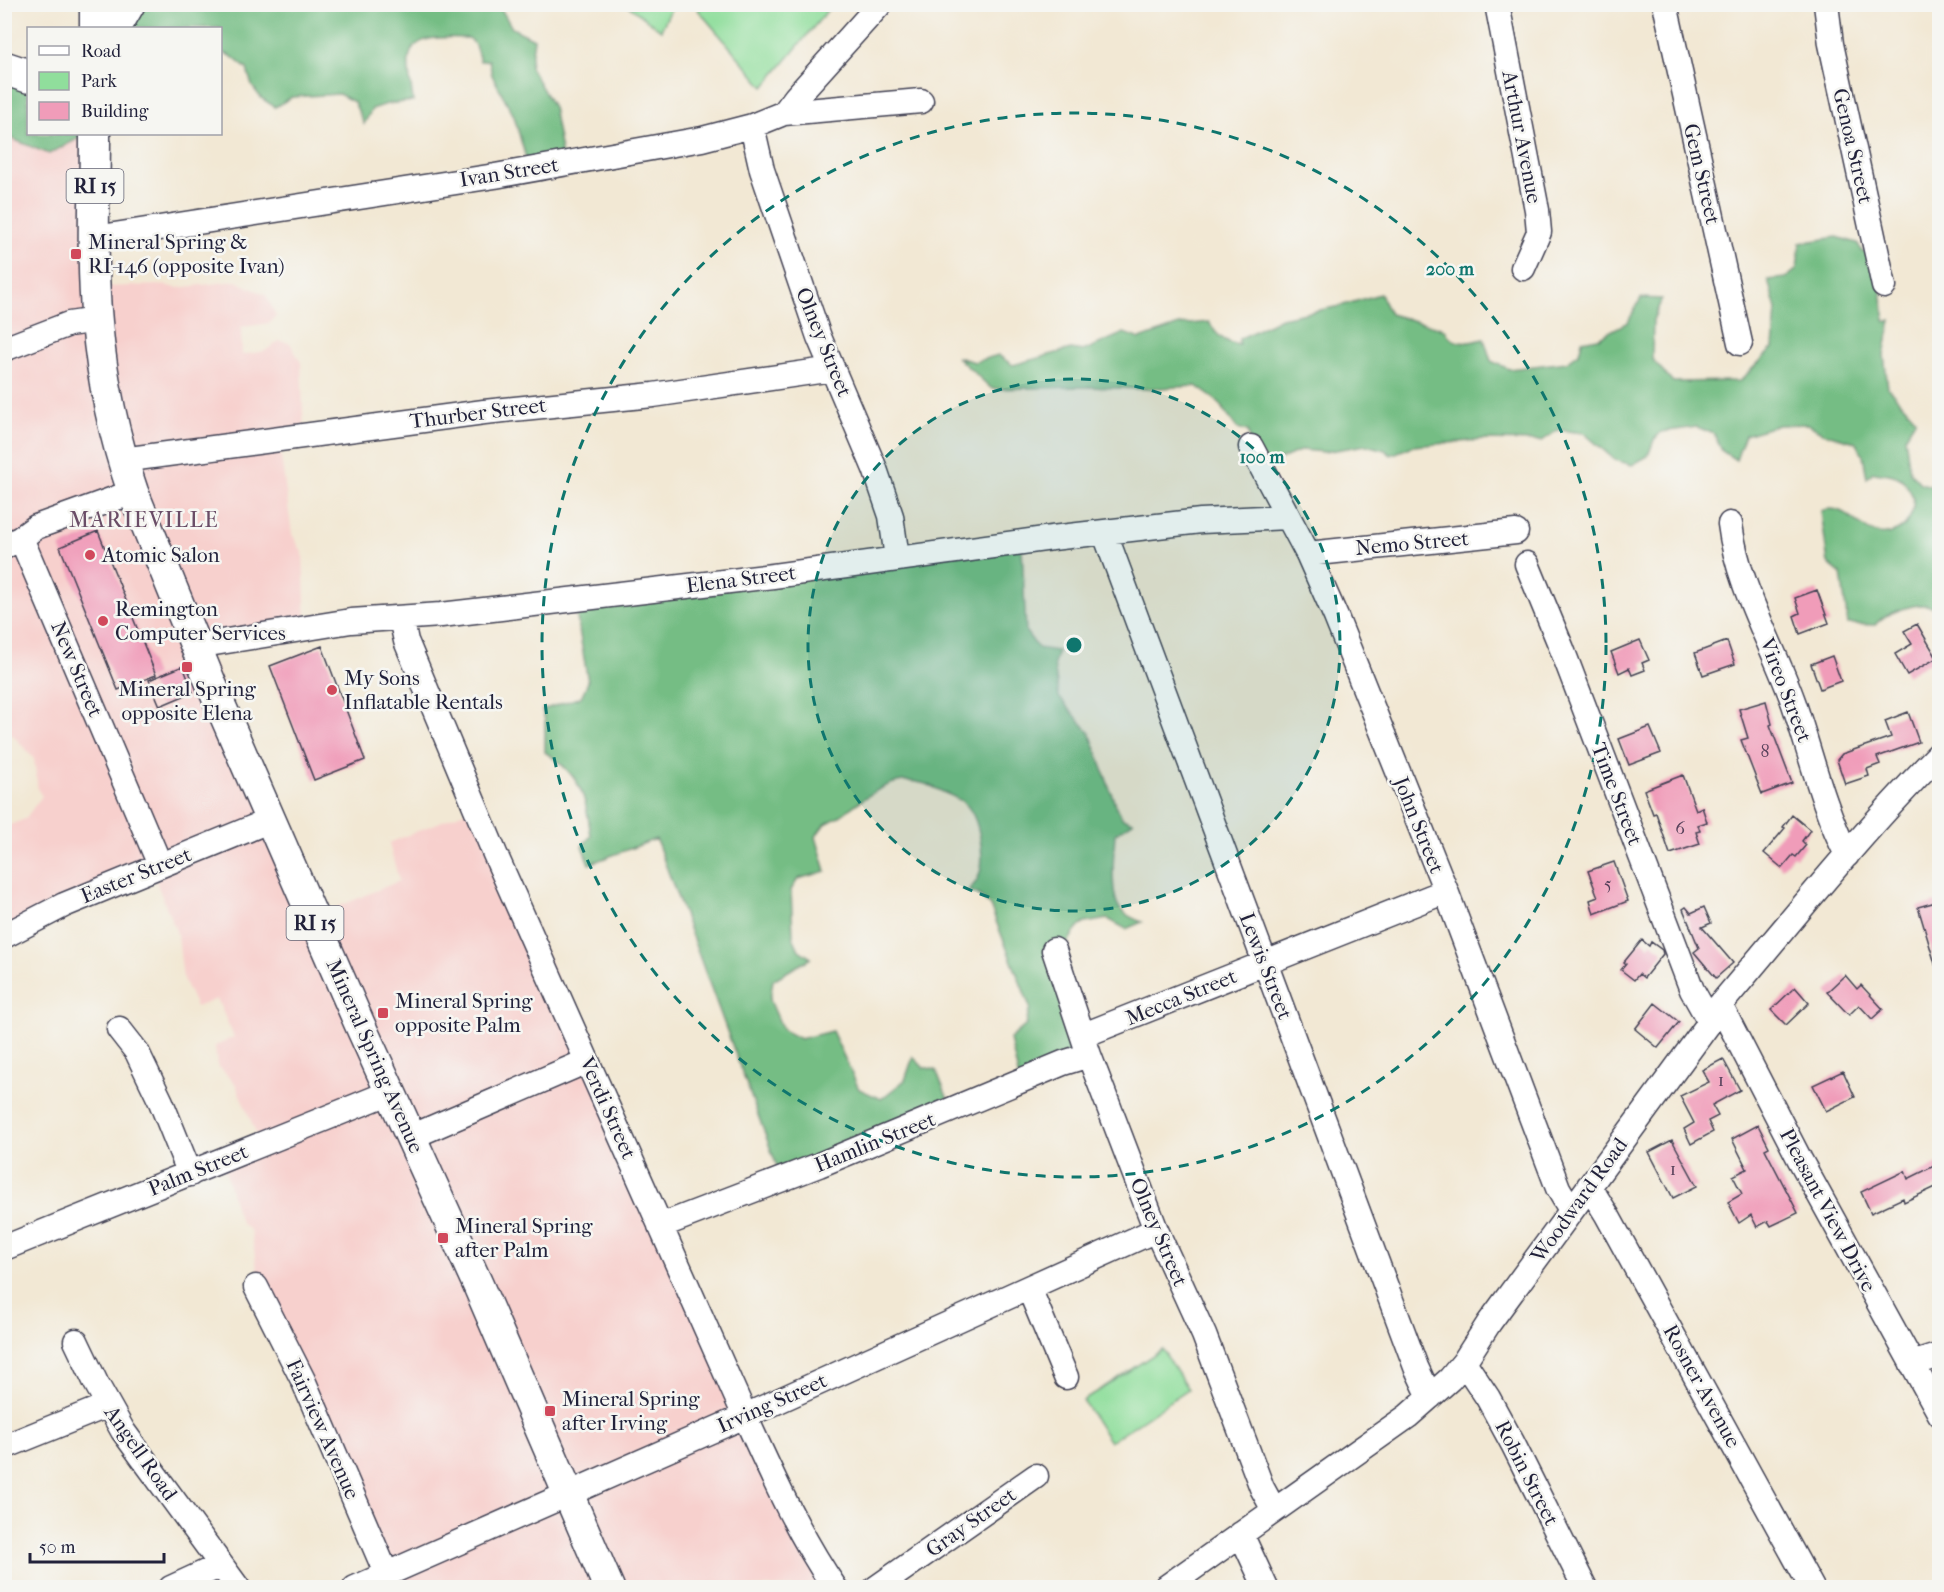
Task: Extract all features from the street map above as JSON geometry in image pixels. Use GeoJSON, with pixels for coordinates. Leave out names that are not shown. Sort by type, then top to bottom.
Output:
{"type":"FeatureCollection","features":[{"type":"Feature","properties":{"kind":"highway"},"geometry":{"type":"LineString","coordinates":[[115,27],[128,4]]}},
{"type":"Feature","properties":{"kind":"highway"},"geometry":{"type":"LineString","coordinates":[[4,68],[27,76]]}},
{"type":"Feature","properties":{"kind":"main road"},"geometry":{"type":"LineString","coordinates":[[95,4],[95,27]]}},
{"type":"Feature","properties":{"kind":"main road","name":"Mineral Spring Avenue"},"geometry":{"type":"LineString","coordinates":[[95,135],[97,320],[105,388],[122,460],[133,492],[271,820],[609,1587]]}},
{"type":"Feature","properties":{"kind":"street"},"geometry":{"type":"LineString","coordinates":[[784,113],[880,4]]}},
{"type":"Feature","properties":{"kind":"street","name":"Arthur Avenue"},"geometry":{"type":"LineString","coordinates":[[1497,4],[1537,210],[1539,232],[1523,268]]}},
{"type":"Feature","properties":{"kind":"street","name":"Gem Street"},"geometry":{"type":"LineString","coordinates":[[1665,4],[1740,343]]}},
{"type":"Feature","properties":{"kind":"street","name":"Genoa Street"},"geometry":{"type":"LineString","coordinates":[[1826,4],[1831,44],[1884,286]]}},
{"type":"Feature","properties":{"kind":"street","name":"Ivan Street"},"geometry":{"type":"LineString","coordinates":[[95,238],[495,176],[702,139],[752,126],[784,113],[921,101]]}},
{"type":"Feature","properties":{"kind":"street","name":"Olney Street"},"geometry":{"type":"LineString","coordinates":[[752,126],[762,170],[819,337],[878,478],[891,516],[897,558]]}},
{"type":"Feature","properties":{"kind":"street"},"geometry":{"type":"LineString","coordinates":[[4,350],[69,324],[97,320]]}},
{"type":"Feature","properties":{"kind":"street","name":"Thurber Street"},"geometry":{"type":"LineString","coordinates":[[122,460],[472,413],[653,395],[833,369]]}},
{"type":"Feature","properties":{"kind":"street","name":"John Street"},"geometry":{"type":"LineString","coordinates":[[1251,447],[1308,554],[1336,617],[1446,891],[1558,1188],[1571,1210]]}},
{"type":"Feature","properties":{"kind":"street"},"geometry":{"type":"LineString","coordinates":[[13,543],[36,527],[133,492]]}},
{"type":"Feature","properties":{"kind":"street","name":"Elena Street"},"geometry":{"type":"LineString","coordinates":[[196,646],[351,621],[401,618],[773,576],[1052,538],[1105,534],[1201,521],[1287,517]]}},
{"type":"Feature","properties":{"kind":"street","name":"Vireo Street"},"geometry":{"type":"LineString","coordinates":[[1730,524],[1746,589],[1793,703],[1833,827],[1847,855]]}},
{"type":"Feature","properties":{"kind":"street","name":"Nemo Street"},"geometry":{"type":"LineString","coordinates":[[1308,554],[1516,532]]}},
{"type":"Feature","properties":{"kind":"street","name":"Lewis Street"},"geometry":{"type":"LineString","coordinates":[[1105,534],[1416,1367],[1430,1397]]}},
{"type":"Feature","properties":{"kind":"street","name":"New Street"},"geometry":{"type":"LineString","coordinates":[[13,543],[160,865]]}},
{"type":"Feature","properties":{"kind":"street","name":"Time Street"},"geometry":{"type":"LineString","coordinates":[[1527,564],[1562,648],[1692,990],[1715,1013]]}},
{"type":"Feature","properties":{"kind":"street","name":"Verdi Street"},"geometry":{"type":"LineString","coordinates":[[401,618],[406,641],[495,855],[745,1416],[792,1516],[812,1554],[835,1587]]}},
{"type":"Feature","properties":{"kind":"street","name":"Woodward Road"},"geometry":{"type":"LineString","coordinates":[[1165,1587],[1408,1416],[1464,1362],[1489,1323],[1715,1013],[1814,892],[1899,794],[1940,753]]}},
{"type":"Feature","properties":{"kind":"street","name":"Easter Street"},"geometry":{"type":"LineString","coordinates":[[4,936],[64,905],[271,820]]}},
{"type":"Feature","properties":{"kind":"street","name":"Mecca Street"},"geometry":{"type":"LineString","coordinates":[[1086,1045],[1265,964],[1446,891]]}},
{"type":"Feature","properties":{"kind":"street","name":"Olney Street"},"geometry":{"type":"LineString","coordinates":[[1054,950],[1086,1045],[1156,1230],[1204,1335],[1263,1488],[1274,1510]]}},
{"type":"Feature","properties":{"kind":"street","name":"Pleasant View Drive"},"geometry":{"type":"LineString","coordinates":[[1715,1013],[1800,1160],[1940,1414]]}},
{"type":"Feature","properties":{"kind":"street"},"geometry":{"type":"LineString","coordinates":[[119,1029],[137,1052],[161,1102],[190,1174]]}},
{"type":"Feature","properties":{"kind":"street","name":"Hamlin Street"},"geometry":{"type":"LineString","coordinates":[[660,1226],[819,1165],[1063,1063],[1086,1045]]}},
{"type":"Feature","properties":{"kind":"street"},"geometry":{"type":"LineString","coordinates":[[411,1137],[587,1061]]}},
{"type":"Feature","properties":{"kind":"street","name":"Palm Street"},"geometry":{"type":"LineString","coordinates":[[4,1248],[391,1092]]}},
{"type":"Feature","properties":{"kind":"street","name":"Rosner Avenue"},"geometry":{"type":"LineString","coordinates":[[1589,1186],[1607,1215],[1805,1586]]}},
{"type":"Feature","properties":{"kind":"street","name":"Irving Street"},"geometry":{"type":"LineString","coordinates":[[355,1587],[745,1416],[1156,1230]]}},
{"type":"Feature","properties":{"kind":"street","name":"Fairview Avenue"},"geometry":{"type":"LineString","coordinates":[[256,1287],[303,1380],[387,1573]]}},
{"type":"Feature","properties":{"kind":"street"},"geometry":{"type":"LineString","coordinates":[[1029,1288],[1066,1377]]}},
{"type":"Feature","properties":{"kind":"street","name":"Angell Road"},"geometry":{"type":"LineString","coordinates":[[76,1341],[123,1431],[238,1587]]}},
{"type":"Feature","properties":{"kind":"street"},"geometry":{"type":"LineString","coordinates":[[1912,1364],[1940,1355]]}},
{"type":"Feature","properties":{"kind":"street","name":"Robin Street"},"geometry":{"type":"LineString","coordinates":[[1464,1362],[1488,1398],[1508,1435],[1585,1587]]}},
{"type":"Feature","properties":{"kind":"street"},"geometry":{"type":"LineString","coordinates":[[4,1447],[108,1405]]}},
{"type":"Feature","properties":{"kind":"street","name":"Gray Street"},"geometry":{"type":"LineString","coordinates":[[876,1587],[1036,1476]]}},
{"type":"Feature","properties":{"kind":"street"},"geometry":{"type":"LineString","coordinates":[[1241,1534],[1266,1587]]}},
{"type":"Feature","properties":{"kind":"street"},"geometry":{"type":"LineString","coordinates":[[171,1587],[221,1565]]}},
{"type":"Feature","properties":{"kind":"shaded area"},"geometry":{"type":"Polygon","coordinates":[[[87,135],[102,287],[164,285],[177,288],[236,281],[266,295],[276,316],[270,323],[241,327],[242,355],[265,351],[279,341],[290,343],[301,363],[304,435],[279,442],[292,534],[303,554],[306,624],[201,635],[321,914],[399,881],[389,843],[481,805],[730,1373],[840,1587],[387,1587],[329,1430],[257,1268],[251,1231],[242,1224],[236,1210],[223,1162],[260,1142],[235,1083],[217,1065],[215,1046],[234,1037],[217,999],[196,1007],[183,979],[178,936],[153,874],[5,937],[5,827],[25,819],[42,796],[38,790],[34,759],[12,734],[5,734],[5,136],[49,154],[87,135]]]}},
{"type":"Feature","properties":{"kind":"green space"},"geometry":{"type":"Polygon","coordinates":[[[114,5],[499,5],[512,28],[534,39],[530,67],[553,107],[563,162],[529,169],[514,116],[492,75],[489,60],[480,61],[475,45],[469,38],[433,38],[417,44],[409,59],[413,101],[387,104],[372,109],[364,124],[354,102],[339,94],[292,97],[275,107],[261,98],[252,86],[247,69],[231,56],[222,52],[222,27],[109,27],[114,5]]]}},
{"type":"Feature","properties":{"kind":"green space"},"geometry":{"type":"Polygon","coordinates":[[[627,5],[673,5],[661,30],[627,5]]]}},
{"type":"Feature","properties":{"kind":"green space"},"geometry":{"type":"Polygon","coordinates":[[[696,5],[832,5],[764,87],[696,5]]]}},
{"type":"Feature","properties":{"kind":"green space"},"geometry":{"type":"Polygon","coordinates":[[[5,64],[27,69],[27,135],[85,135],[49,154],[5,136],[5,64]]]}},
{"type":"Feature","properties":{"kind":"green space"},"geometry":{"type":"Polygon","coordinates":[[[1837,237],[1857,243],[1863,252],[1877,257],[1885,322],[1891,320],[1884,355],[1888,388],[1916,419],[1905,437],[1910,472],[1920,483],[1939,488],[1939,611],[1925,605],[1909,607],[1885,616],[1875,625],[1848,624],[1841,574],[1828,563],[1821,511],[1831,509],[1839,511],[1870,531],[1887,534],[1901,528],[1910,517],[1912,496],[1904,481],[1897,476],[1873,472],[1867,478],[1863,455],[1855,442],[1823,433],[1808,424],[1778,425],[1745,435],[1736,460],[1722,451],[1714,434],[1697,427],[1661,432],[1654,440],[1648,456],[1632,465],[1615,460],[1584,433],[1558,430],[1542,441],[1482,440],[1413,446],[1391,455],[1385,450],[1366,445],[1324,452],[1302,450],[1267,465],[1251,447],[1248,431],[1237,428],[1217,401],[1196,386],[1141,389],[1088,387],[992,389],[957,357],[975,362],[998,355],[1013,365],[1071,349],[1083,351],[1124,333],[1140,339],[1179,325],[1209,322],[1221,338],[1239,345],[1239,339],[1281,318],[1340,306],[1380,294],[1390,314],[1444,329],[1456,341],[1484,339],[1491,361],[1509,369],[1567,362],[1579,353],[1582,341],[1598,338],[1628,322],[1641,298],[1662,299],[1653,320],[1652,359],[1673,382],[1740,381],[1773,348],[1776,309],[1768,280],[1786,278],[1797,269],[1800,243],[1837,237]]]}},
{"type":"Feature","properties":{"kind":"green space"},"geometry":{"type":"Polygon","coordinates":[[[1022,547],[1026,632],[1038,648],[1058,651],[1054,664],[1059,697],[1090,733],[1117,809],[1122,818],[1133,822],[1115,834],[1114,885],[1117,904],[1121,910],[1142,922],[1126,929],[1108,919],[1085,923],[1077,928],[1061,953],[1093,1054],[1019,1079],[1010,1039],[1026,1025],[1030,1007],[990,906],[978,894],[969,891],[977,880],[981,862],[980,839],[974,817],[963,802],[929,785],[903,781],[887,785],[825,824],[819,831],[816,837],[826,871],[798,879],[791,890],[793,937],[799,950],[811,958],[773,980],[770,1000],[783,1030],[800,1039],[832,1031],[859,1089],[881,1099],[905,1080],[913,1057],[923,1067],[936,1070],[952,1109],[782,1180],[656,839],[589,864],[582,846],[591,836],[584,798],[567,769],[545,752],[545,720],[542,710],[581,697],[588,682],[574,600],[1022,547]]]}},
{"type":"Feature","properties":{"kind":"green space"},"geometry":{"type":"Polygon","coordinates":[[[1162,1349],[1188,1389],[1110,1442],[1083,1401],[1162,1349]]]}},
{"type":"Feature","properties":{"kind":"building"},"geometry":{"type":"Polygon","coordinates":[[[98,531],[156,675],[118,690],[60,547],[98,531]]]}},
{"type":"Feature","properties":{"kind":"building"},"geometry":{"type":"Polygon","coordinates":[[[1817,590],[1829,623],[1800,634],[1794,616],[1800,613],[1795,598],[1817,590]]]}},
{"type":"Feature","properties":{"kind":"building"},"geometry":{"type":"Polygon","coordinates":[[[1917,624],[1937,658],[1907,675],[1895,654],[1912,644],[1904,631],[1917,624]]]}},
{"type":"Feature","properties":{"kind":"building"},"geometry":{"type":"Polygon","coordinates":[[[1640,640],[1649,660],[1642,663],[1645,670],[1632,675],[1629,668],[1619,673],[1611,652],[1640,640]]]}},
{"type":"Feature","properties":{"kind":"building"},"geometry":{"type":"Polygon","coordinates":[[[1727,641],[1735,664],[1703,675],[1695,653],[1727,641]]]}},
{"type":"Feature","properties":{"kind":"building"},"geometry":{"type":"Polygon","coordinates":[[[322,646],[365,760],[314,780],[270,666],[322,646]]]}},
{"type":"Feature","properties":{"kind":"building"},"geometry":{"type":"Polygon","coordinates":[[[1832,656],[1841,681],[1820,689],[1811,664],[1832,656]]]}},
{"type":"Feature","properties":{"kind":"building"},"geometry":{"type":"Polygon","coordinates":[[[183,666],[193,692],[160,706],[149,680],[183,666]]]}},
{"type":"Feature","properties":{"kind":"building"},"geometry":{"type":"Polygon","coordinates":[[[1766,701],[1772,724],[1770,725],[1792,783],[1762,794],[1741,740],[1748,738],[1739,709],[1766,701]]]}},
{"type":"Feature","properties":{"kind":"building"},"geometry":{"type":"Polygon","coordinates":[[[1908,712],[1919,742],[1877,757],[1880,764],[1867,769],[1869,776],[1845,784],[1837,760],[1842,754],[1891,737],[1885,721],[1908,712]]]}},
{"type":"Feature","properties":{"kind":"building"},"geometry":{"type":"Polygon","coordinates":[[[1650,727],[1661,753],[1629,765],[1619,739],[1650,727]]]}},
{"type":"Feature","properties":{"kind":"building"},"geometry":{"type":"Polygon","coordinates":[[[1683,775],[1696,810],[1702,807],[1707,822],[1698,825],[1700,831],[1696,832],[1700,844],[1670,854],[1656,813],[1653,814],[1644,790],[1683,775]]]}},
{"type":"Feature","properties":{"kind":"building"},"geometry":{"type":"Polygon","coordinates":[[[1792,815],[1810,830],[1802,841],[1806,845],[1782,868],[1764,853],[1785,828],[1783,827],[1792,815]]]}},
{"type":"Feature","properties":{"kind":"building"},"geometry":{"type":"Polygon","coordinates":[[[1614,862],[1628,901],[1594,914],[1590,900],[1598,897],[1588,871],[1614,862]]]}},
{"type":"Feature","properties":{"kind":"building"},"geometry":{"type":"Polygon","coordinates":[[[1936,902],[1937,905],[1940,904],[1940,966],[1936,967],[1918,907],[1936,902]]]}},
{"type":"Feature","properties":{"kind":"building"},"geometry":{"type":"Polygon","coordinates":[[[1686,907],[1691,913],[1704,907],[1711,923],[1702,927],[1733,963],[1716,978],[1694,952],[1699,948],[1683,909],[1686,907]]]}},
{"type":"Feature","properties":{"kind":"building"},"geometry":{"type":"Polygon","coordinates":[[[1642,940],[1649,946],[1651,942],[1662,950],[1663,954],[1644,978],[1639,974],[1634,980],[1621,970],[1626,964],[1624,962],[1642,940]]]}},
{"type":"Feature","properties":{"kind":"building"},"geometry":{"type":"Polygon","coordinates":[[[1845,975],[1857,989],[1861,985],[1883,1009],[1872,1019],[1859,1005],[1849,1015],[1827,992],[1845,975]]]}},
{"type":"Feature","properties":{"kind":"building"},"geometry":{"type":"Polygon","coordinates":[[[1795,987],[1809,1003],[1786,1025],[1771,1010],[1795,987]]]}},
{"type":"Feature","properties":{"kind":"building"},"geometry":{"type":"Polygon","coordinates":[[[1655,1003],[1679,1022],[1658,1048],[1635,1029],[1655,1003]]]}},
{"type":"Feature","properties":{"kind":"building"},"geometry":{"type":"Polygon","coordinates":[[[1723,1059],[1740,1090],[1712,1105],[1718,1116],[1708,1121],[1713,1132],[1691,1144],[1684,1129],[1694,1123],[1680,1096],[1709,1082],[1702,1070],[1723,1059]]]}},
{"type":"Feature","properties":{"kind":"building"},"geometry":{"type":"Polygon","coordinates":[[[1843,1071],[1855,1097],[1826,1111],[1813,1085],[1843,1071]]]}},
{"type":"Feature","properties":{"kind":"building"},"geometry":{"type":"Polygon","coordinates":[[[1758,1125],[1769,1147],[1765,1149],[1798,1213],[1771,1226],[1768,1221],[1757,1227],[1751,1215],[1739,1223],[1728,1202],[1742,1194],[1733,1176],[1747,1169],[1732,1139],[1758,1125]]]}},
{"type":"Feature","properties":{"kind":"building"},"geometry":{"type":"Polygon","coordinates":[[[1672,1140],[1697,1186],[1673,1198],[1649,1152],[1672,1140]]]}},
{"type":"Feature","properties":{"kind":"building"},"geometry":{"type":"Polygon","coordinates":[[[1940,1163],[1940,1185],[1904,1202],[1903,1198],[1871,1213],[1861,1192],[1905,1171],[1908,1179],[1940,1163]]]}},
{"type":"Feature","properties":{"kind":"place","name":"Mineral Spring & RI-146 (opposite Ivan)"},"geometry":{"type":"Point","coordinates":[76,254]}},
{"type":"Feature","properties":{"kind":"place","name":"Atomic Salon"},"geometry":{"type":"Point","coordinates":[90,555]}},
{"type":"Feature","properties":{"kind":"place","name":"Remington Computer Services"},"geometry":{"type":"Point","coordinates":[103,621]}},
{"type":"Feature","properties":{"kind":"place","name":"Mineral Spring opposite Elena"},"geometry":{"type":"Point","coordinates":[187,667]}},
{"type":"Feature","properties":{"kind":"place","name":"My Sons Inflatable Rentals"},"geometry":{"type":"Point","coordinates":[332,690]}},
{"type":"Feature","properties":{"kind":"place","name":"Mineral Spring opposite Palm"},"geometry":{"type":"Point","coordinates":[383,1013]}},
{"type":"Feature","properties":{"kind":"place","name":"Mineral Spring after Palm"},"geometry":{"type":"Point","coordinates":[443,1238]}},
{"type":"Feature","properties":{"kind":"place","name":"Mineral Spring after Irving"},"geometry":{"type":"Point","coordinates":[550,1411]}},
{"type":"Feature","properties":{"kind":"district","name":"MARIEVILLE"},"geometry":{"type":"Point","coordinates":[144,520]}}]}
